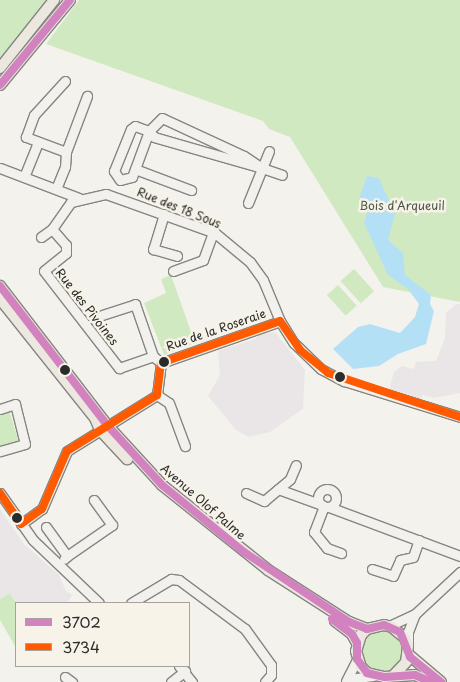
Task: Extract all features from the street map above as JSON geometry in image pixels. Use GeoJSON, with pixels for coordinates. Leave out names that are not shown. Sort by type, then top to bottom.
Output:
{"type":"FeatureCollection","features":[{"type":"Feature","properties":{"kind":"main road"},"geometry":{"type":"LineString","coordinates":[[0,68],[54,0]]}},
{"type":"Feature","properties":{"kind":"main road"},"geometry":{"type":"LineString","coordinates":[[0,85],[70,0]]}},
{"type":"Feature","properties":{"kind":"main road","name":"Avenue Olof Palme"},"geometry":{"type":"LineString","coordinates":[[0,286],[104,428],[141,473],[207,532],[274,581],[346,628],[357,643]]}},
{"type":"Feature","properties":{"kind":"main road","name":"Avenue Olof Palme"},"geometry":{"type":"LineString","coordinates":[[0,299],[94,418],[162,485],[225,538],[315,600],[367,629]]}},
{"type":"Feature","properties":{"kind":"main road"},"geometry":{"type":"LineString","coordinates":[[431,682],[415,675],[394,674],[376,676],[367,673],[357,659],[357,643],[367,629],[375,626],[389,626],[400,632],[408,650],[441,682]]}},
{"type":"Feature","properties":{"kind":"main road"},"geometry":{"type":"LineString","coordinates":[[394,674],[401,669],[408,650]]}},
{"type":"Feature","properties":{"kind":"street"},"geometry":{"type":"LineString","coordinates":[[64,81],[34,115],[26,137],[66,152]]}},
{"type":"Feature","properties":{"kind":"street"},"geometry":{"type":"LineString","coordinates":[[56,189],[65,167],[66,152],[87,96]]}},
{"type":"Feature","properties":{"kind":"street"},"geometry":{"type":"LineString","coordinates":[[120,180],[132,177],[149,131],[162,118],[262,168]]}},
{"type":"Feature","properties":{"kind":"street"},"geometry":{"type":"LineString","coordinates":[[120,180],[114,170],[131,129],[135,126],[149,131],[154,136],[282,175]]}},
{"type":"Feature","properties":{"kind":"street"},"geometry":{"type":"LineString","coordinates":[[24,177],[38,142]]}},
{"type":"Feature","properties":{"kind":"street"},"geometry":{"type":"LineString","coordinates":[[248,203],[269,151]]}},
{"type":"Feature","properties":{"kind":"street"},"geometry":{"type":"LineString","coordinates":[[0,168],[79,198]]}},
{"type":"Feature","properties":{"kind":"street"},"geometry":{"type":"LineString","coordinates":[[135,169],[191,190]]}},
{"type":"Feature","properties":{"kind":"street"},"geometry":{"type":"LineString","coordinates":[[114,196],[120,180]]}},
{"type":"Feature","properties":{"kind":"street","name":"Rue des 18 Sous"},"geometry":{"type":"LineString","coordinates":[[79,198],[114,196],[213,233],[250,262],[263,280],[280,321],[300,350],[328,373],[460,417]]}},
{"type":"Feature","properties":{"kind":"street"},"geometry":{"type":"LineString","coordinates":[[41,237],[52,229],[71,202],[79,198]]}},
{"type":"Feature","properties":{"kind":"street"},"geometry":{"type":"LineString","coordinates":[[164,214],[153,249],[177,256]]}},
{"type":"Feature","properties":{"kind":"street","name":"Rue des Pivoines"},"geometry":{"type":"LineString","coordinates":[[52,229],[66,245],[66,253],[44,271],[113,361],[119,368],[153,356]]}},
{"type":"Feature","properties":{"kind":"street"},"geometry":{"type":"LineString","coordinates":[[173,271],[203,260],[213,233]]}},
{"type":"Feature","properties":{"kind":"street"},"geometry":{"type":"LineString","coordinates":[[102,315],[135,304],[153,356],[160,363]]}},
{"type":"Feature","properties":{"kind":"street","name":"Rue de la Roseraie"},"geometry":{"type":"LineString","coordinates":[[157,395],[160,363],[280,321]]}},
{"type":"Feature","properties":{"kind":"street"},"geometry":{"type":"LineString","coordinates":[[21,524],[42,509],[67,451],[157,395],[169,403],[185,446]]}},
{"type":"Feature","properties":{"kind":"street"},"geometry":{"type":"LineString","coordinates":[[0,409],[15,404],[25,444],[0,451]]}},
{"type":"Feature","properties":{"kind":"street"},"geometry":{"type":"LineString","coordinates":[[246,494],[264,501],[290,479],[296,465]]}},
{"type":"Feature","properties":{"kind":"street"},"geometry":{"type":"LineString","coordinates":[[278,489],[460,556]]}},
{"type":"Feature","properties":{"kind":"street"},"geometry":{"type":"LineString","coordinates":[[0,493],[21,524],[58,564],[98,602]]}},
{"type":"Feature","properties":{"kind":"street"},"geometry":{"type":"LineString","coordinates":[[58,564],[112,525],[94,500]]}},
{"type":"Feature","properties":{"kind":"street"},"geometry":{"type":"LineString","coordinates":[[325,506],[314,532],[327,548],[341,553]]}},
{"type":"Feature","properties":{"kind":"street"},"geometry":{"type":"LineString","coordinates":[[46,527],[67,556]]}},
{"type":"Feature","properties":{"kind":"street"},"geometry":{"type":"LineString","coordinates":[[372,568],[393,576],[400,560],[413,557],[419,540]]}},
{"type":"Feature","properties":{"kind":"street"},"geometry":{"type":"LineString","coordinates":[[389,626],[415,614],[460,572]]}},
{"type":"Feature","properties":{"kind":"street"},"geometry":{"type":"LineString","coordinates":[[133,602],[171,580],[179,580],[244,629],[271,664],[271,675],[265,682]]}},
{"type":"Feature","properties":{"kind":"street"},"geometry":{"type":"LineString","coordinates":[[408,650],[408,632],[415,614]]}},
{"type":"Feature","properties":{"kind":"street"},"geometry":{"type":"LineString","coordinates":[[347,680],[357,659]]}},
{"type":"Feature","properties":{"kind":"street"},"geometry":{"type":"LineString","coordinates":[[170,682],[182,669],[192,682]]}},
{"type":"Feature","properties":{"kind":"street"},"geometry":{"type":"LineString","coordinates":[[347,680],[376,676]]}},
{"type":"Feature","properties":{"kind":"shaded area"},"geometry":{"type":"Polygon","coordinates":[[[456,304],[460,304],[460,393],[434,398],[423,395],[421,399],[389,390],[394,372],[402,366],[414,369],[416,362],[436,361],[445,338],[446,313],[456,304]]]}},
{"type":"Feature","properties":{"kind":"shaded area"},"geometry":{"type":"Polygon","coordinates":[[[275,332],[305,370],[303,409],[270,432],[249,437],[236,430],[208,396],[220,375],[218,351],[255,339],[260,334],[275,332]]]}},
{"type":"Feature","properties":{"kind":"shaded area"},"geometry":{"type":"Polygon","coordinates":[[[0,509],[24,544],[59,575],[66,591],[72,595],[68,602],[15,602],[10,593],[0,599],[0,509]]]}},
{"type":"Feature","properties":{"kind":"green space"},"geometry":{"type":"Polygon","coordinates":[[[0,0],[50,0],[0,64],[0,0]]]}},
{"type":"Feature","properties":{"kind":"green space","name":"Bois d'Arqueuil"},"geometry":{"type":"Polygon","coordinates":[[[79,0],[460,0],[460,302],[383,287],[290,137],[269,129],[263,121],[46,44],[79,0]]]}},
{"type":"Feature","properties":{"kind":"green space"},"geometry":{"type":"Polygon","coordinates":[[[354,269],[374,291],[361,303],[341,281],[354,269]]]}},
{"type":"Feature","properties":{"kind":"green space"},"geometry":{"type":"Polygon","coordinates":[[[171,275],[195,343],[164,355],[144,303],[166,293],[161,279],[171,275]]]}},
{"type":"Feature","properties":{"kind":"green space"},"geometry":{"type":"Polygon","coordinates":[[[338,285],[357,306],[346,316],[327,295],[338,285]]]}},
{"type":"Feature","properties":{"kind":"green space"},"geometry":{"type":"Polygon","coordinates":[[[9,410],[19,442],[0,446],[0,413],[9,410]]]}},
{"type":"Feature","properties":{"kind":"green space"},"geometry":{"type":"Polygon","coordinates":[[[10,593],[15,602],[15,646],[0,620],[0,599],[10,593]]]}},
{"type":"Feature","properties":{"kind":"green space"},"geometry":{"type":"Polygon","coordinates":[[[383,629],[395,633],[401,639],[405,651],[401,663],[395,669],[383,673],[371,669],[365,663],[361,651],[365,639],[371,633],[383,629]]]}},
{"type":"Feature","properties":{"kind":"water"},"geometry":{"type":"Polygon","coordinates":[[[367,176],[379,178],[395,214],[388,240],[403,253],[405,275],[431,295],[430,304],[434,311],[426,344],[398,354],[379,366],[353,369],[333,349],[358,327],[370,324],[400,333],[415,317],[419,304],[408,289],[388,275],[364,223],[368,210],[359,198],[367,176]]]}},
{"type":"Feature","properties":{"kind":"transit line","name":"3702"},"geometry":{"type":"LineString","coordinates":[[0,85],[70,0]]}},
{"type":"Feature","properties":{"kind":"transit line","name":"3702"},"geometry":{"type":"LineString","coordinates":[[0,286],[108,426],[162,485],[244,552],[349,622],[367,629],[384,625],[400,632],[410,657],[441,682]]}},
{"type":"Feature","properties":{"kind":"transit line","name":"3734"},"geometry":{"type":"LineString","coordinates":[[0,493],[21,524],[42,509],[67,451],[157,395],[161,363],[280,321],[300,350],[328,373],[460,417]]}},
{"type":"Feature","properties":{"kind":"transit line","name":"3702"},"geometry":{"type":"LineString","coordinates":[[332,619],[352,634],[357,643],[357,659],[367,673],[385,677],[415,675],[431,682]]}}]}
